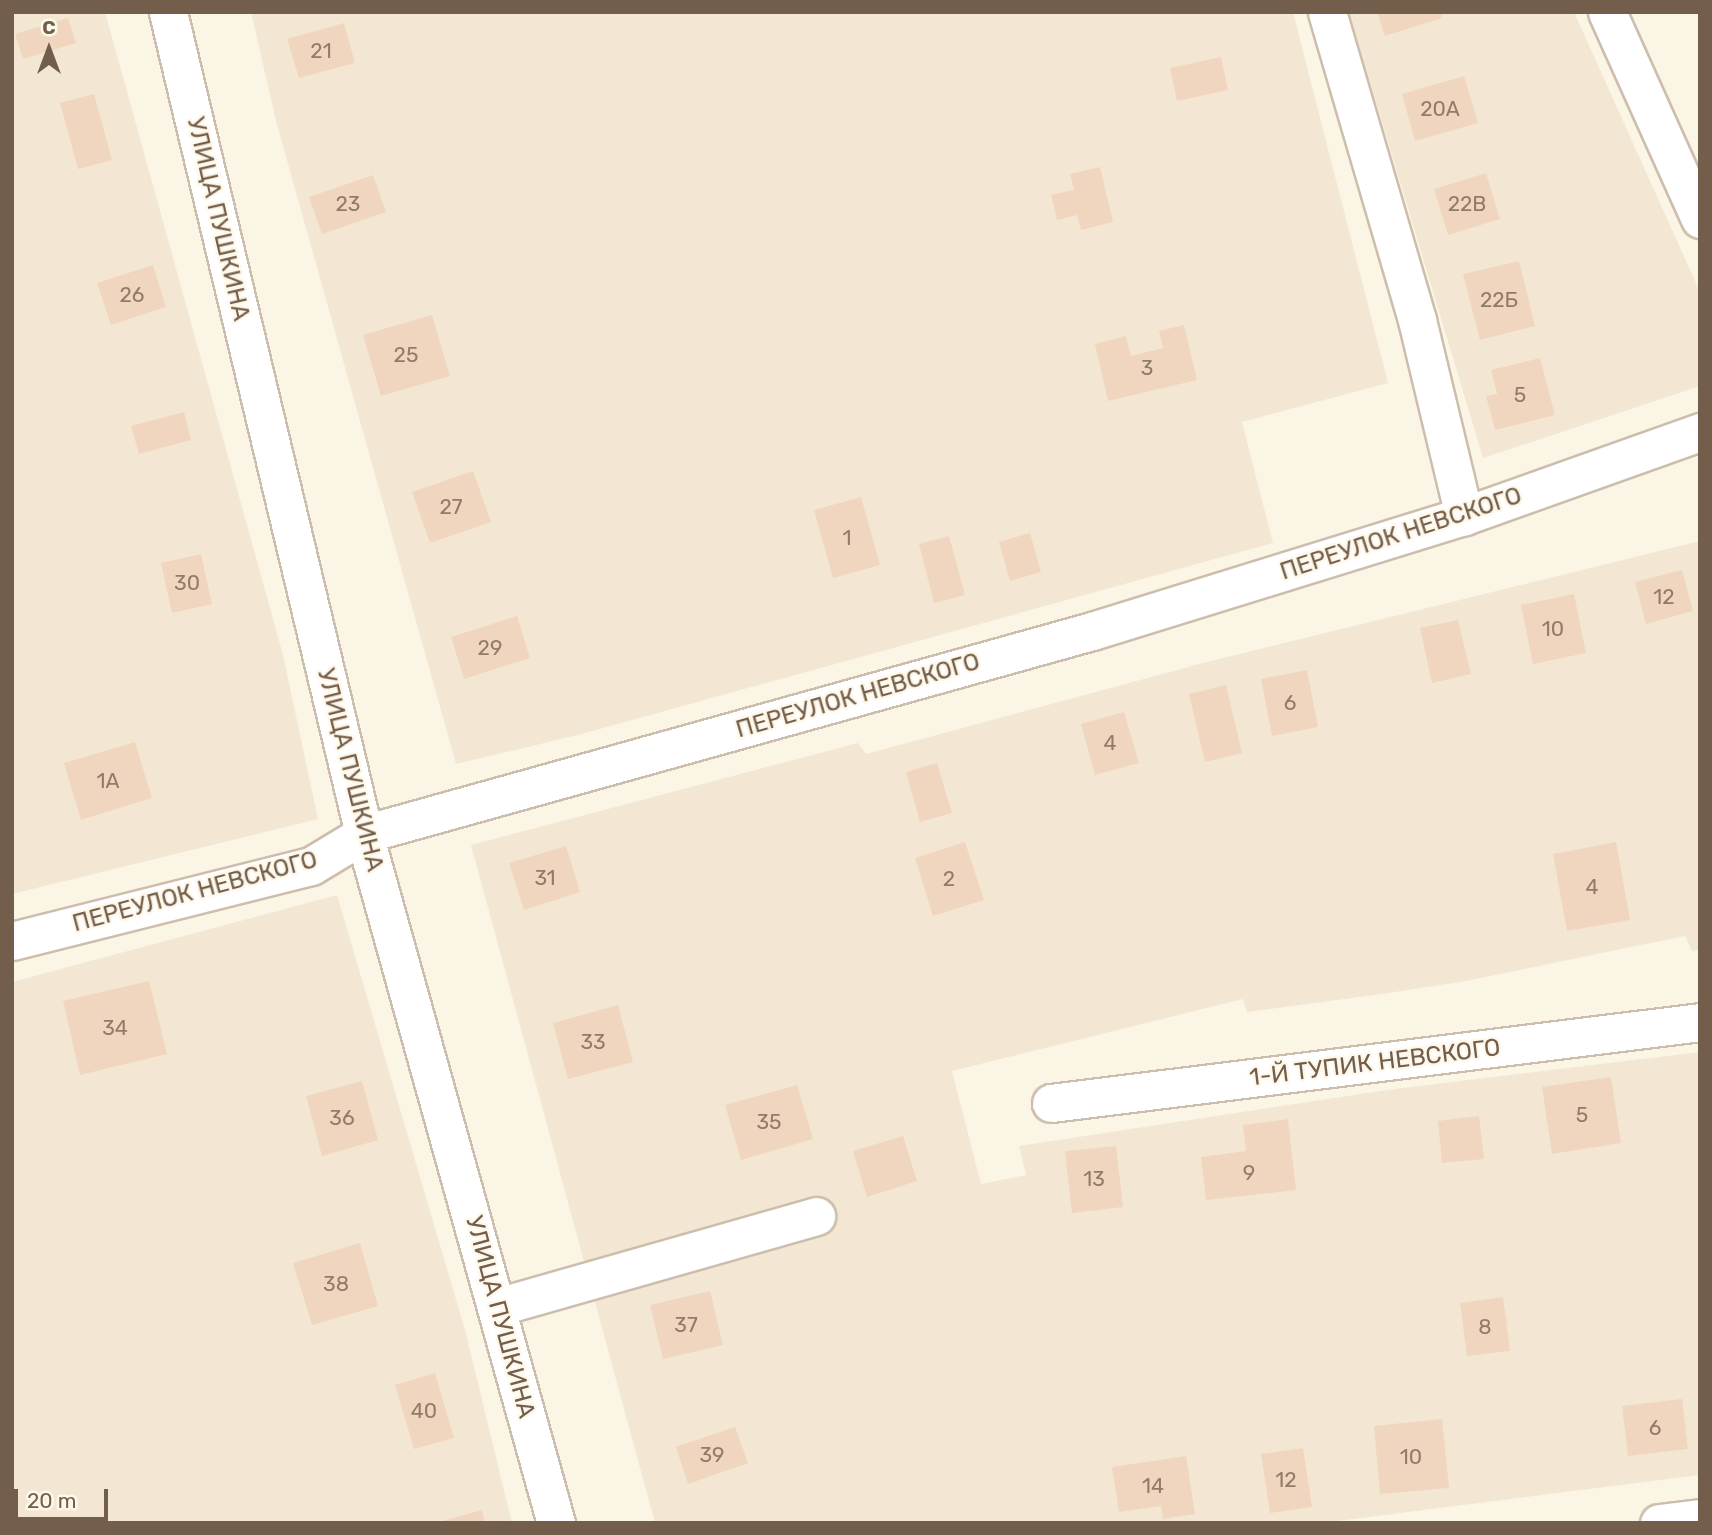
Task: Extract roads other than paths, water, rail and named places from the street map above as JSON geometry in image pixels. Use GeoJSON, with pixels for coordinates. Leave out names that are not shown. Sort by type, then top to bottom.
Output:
{"type":"FeatureCollection","features":[{"type":"Feature","properties":{"kind":"street","name":"УЛИЦА ПУШКИНА"},"geometry":{"type":"LineString","coordinates":[[167,12],[364,834],[556,1523]]}},
{"type":"Feature","properties":{"kind":"street"},"geometry":{"type":"LineString","coordinates":[[1327,12],[1417,320],[1464,516]]}},
{"type":"Feature","properties":{"kind":"street"},"geometry":{"type":"LineString","coordinates":[[1607,12],[1700,219]]}},
{"type":"Feature","properties":{"kind":"street","name":"ПЕРЕУЛОК НЕВСКОГО"},"geometry":{"type":"LineString","coordinates":[[12,942],[311,866],[364,834],[1092,631],[1464,516],[1700,432]]}},
{"type":"Feature","properties":{"kind":"street","name":"1-Й ТУПИК НЕВСКОГО"},"geometry":{"type":"LineString","coordinates":[[1051,1103],[1700,1022]]}},
{"type":"Feature","properties":{"kind":"street"},"geometry":{"type":"LineString","coordinates":[[497,1307],[816,1216]]}},
{"type":"Feature","properties":{"kind":"street"},"geometry":{"type":"LineString","coordinates":[[1659,1523],[1700,1518]]}}]}
